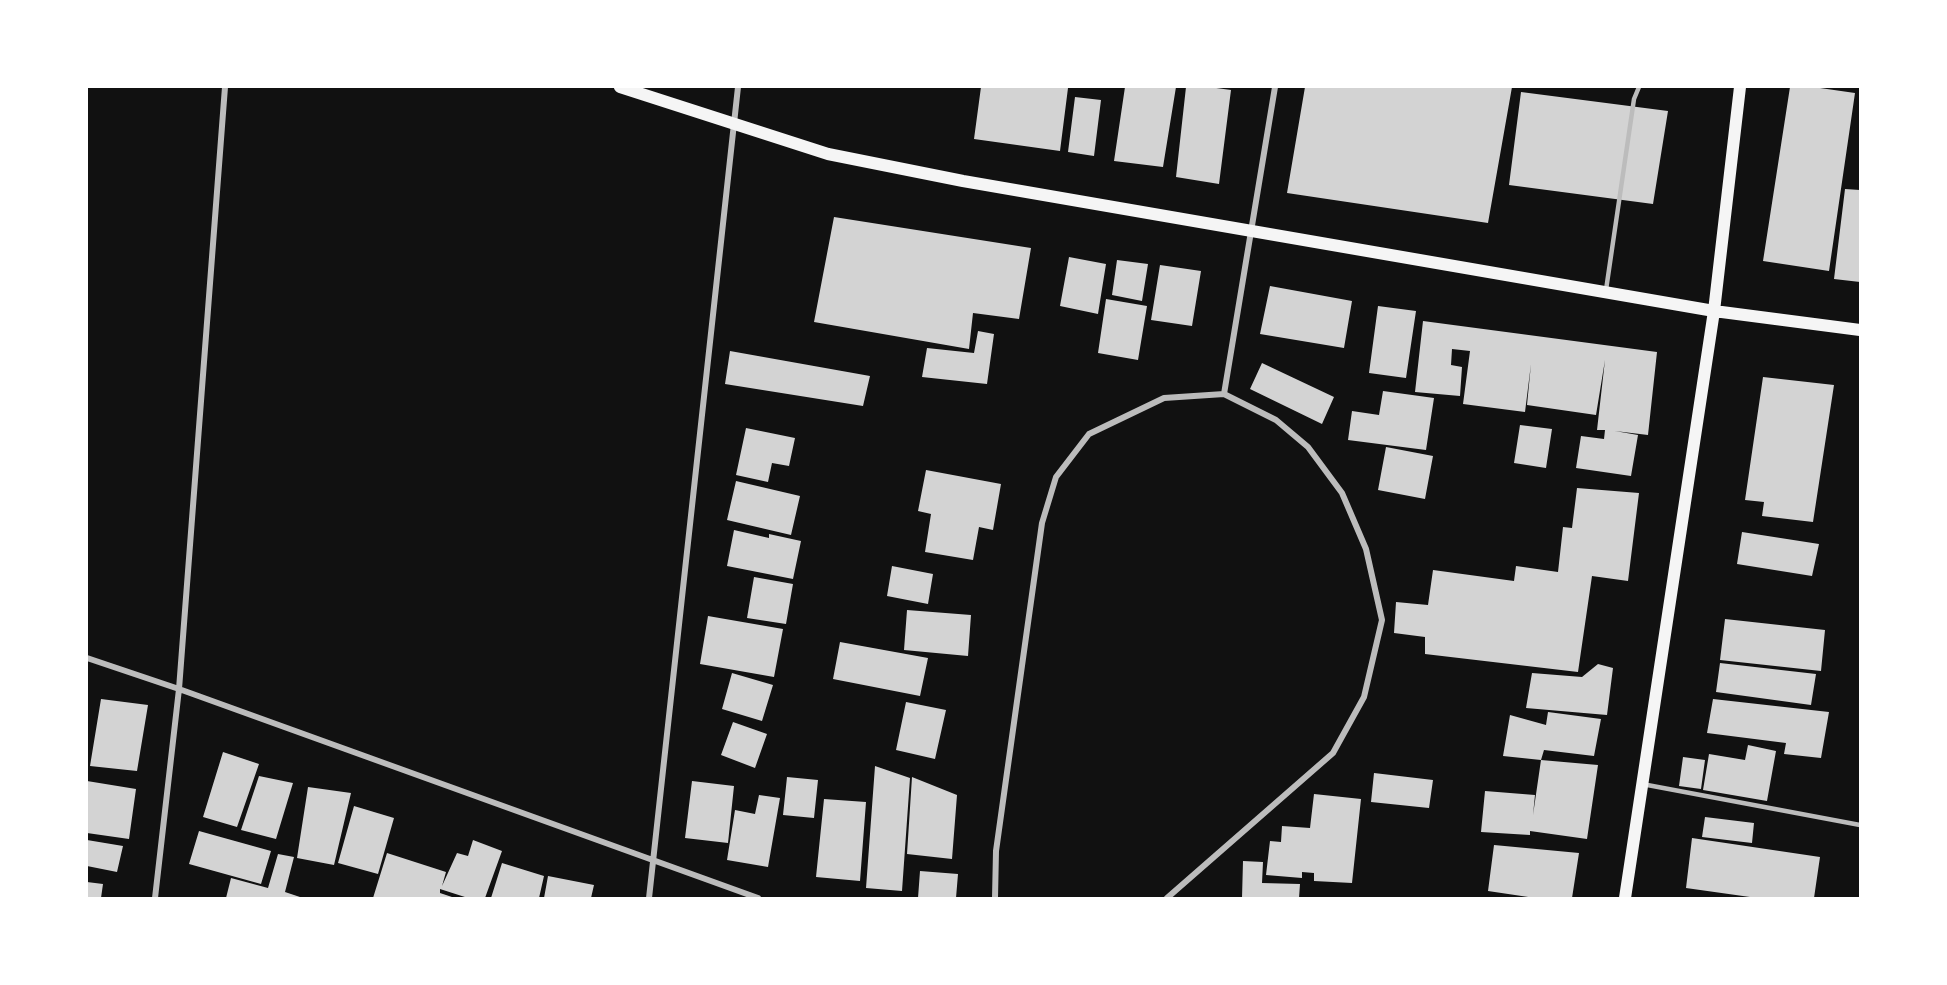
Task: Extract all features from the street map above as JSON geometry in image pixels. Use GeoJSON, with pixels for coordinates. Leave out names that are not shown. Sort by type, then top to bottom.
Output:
{"type":"FeatureCollection","features":[{"type":"Feature","properties":{"kind":"main road"},"geometry":{"type":"LineString","coordinates":[[620,87],[828,154],[975,183],[1714,311],[1860,330]]}},
{"type":"Feature","properties":{"kind":"main road"},"geometry":{"type":"LineString","coordinates":[[1625,898],[1714,311],[1740,87]]}},
{"type":"Feature","properties":{"kind":"street"},"geometry":{"type":"LineString","coordinates":[[155,898],[179,689],[225,87]]}},
{"type":"Feature","properties":{"kind":"street"},"geometry":{"type":"LineString","coordinates":[[649,898],[738,87]]}},
{"type":"Feature","properties":{"kind":"street"},"geometry":{"type":"LineString","coordinates":[[1224,394],[1275,87]]}},
{"type":"Feature","properties":{"kind":"street"},"geometry":{"type":"LineString","coordinates":[[995,898],[996,851],[1042,523],[1056,477],[1089,434],[1164,398],[1224,394],[1276,420],[1308,447],[1342,493],[1366,549],[1382,620],[1364,697],[1333,753],[1167,898]]}},
{"type":"Feature","properties":{"kind":"street"},"geometry":{"type":"LineString","coordinates":[[87,658],[758,898]]}},
{"type":"Feature","properties":{"kind":"lane"},"geometry":{"type":"LineString","coordinates":[[1606,292],[1634,99],[1639,87]]}},
{"type":"Feature","properties":{"kind":"lane"},"geometry":{"type":"LineString","coordinates":[[1642,784],[1860,825]]}},
{"type":"Feature","properties":{"kind":"building"},"geometry":{"type":"Polygon","coordinates":[[[981,87],[1068,88],[1060,151],[974,139],[981,87]]]}},
{"type":"Feature","properties":{"kind":"building"},"geometry":{"type":"Polygon","coordinates":[[[1125,87],[1176,87],[1163,167],[1114,161],[1125,87]]]}},
{"type":"Feature","properties":{"kind":"building"},"geometry":{"type":"Polygon","coordinates":[[[1186,87],[1231,90],[1219,184],[1176,177],[1186,87]]]}},
{"type":"Feature","properties":{"kind":"building"},"geometry":{"type":"Polygon","coordinates":[[[1305,87],[1512,87],[1488,223],[1287,193],[1305,87]]]}},
{"type":"Feature","properties":{"kind":"building"},"geometry":{"type":"Polygon","coordinates":[[[1790,87],[1813,87],[1855,93],[1829,271],[1763,261],[1790,87]]]}},
{"type":"Feature","properties":{"kind":"building"},"geometry":{"type":"Polygon","coordinates":[[[1521,92],[1668,111],[1653,204],[1509,185],[1521,92]]]}},
{"type":"Feature","properties":{"kind":"building"},"geometry":{"type":"Polygon","coordinates":[[[1075,97],[1101,100],[1094,156],[1068,152],[1075,97]]]}},
{"type":"Feature","properties":{"kind":"building"},"geometry":{"type":"Polygon","coordinates":[[[1845,189],[1860,190],[1860,282],[1834,279],[1845,189]]]}},
{"type":"Feature","properties":{"kind":"building"},"geometry":{"type":"Polygon","coordinates":[[[834,217],[1031,248],[1019,319],[973,313],[969,349],[814,322],[834,217]]]}},
{"type":"Feature","properties":{"kind":"building"},"geometry":{"type":"Polygon","coordinates":[[[1069,257],[1106,264],[1098,314],[1060,306],[1069,257]]]}},
{"type":"Feature","properties":{"kind":"building"},"geometry":{"type":"Polygon","coordinates":[[[1117,260],[1148,264],[1142,301],[1112,295],[1117,260]]]}},
{"type":"Feature","properties":{"kind":"building"},"geometry":{"type":"Polygon","coordinates":[[[1160,265],[1201,271],[1192,326],[1151,320],[1160,265]]]}},
{"type":"Feature","properties":{"kind":"building"},"geometry":{"type":"Polygon","coordinates":[[[1270,286],[1352,301],[1344,348],[1260,334],[1270,286]]]}},
{"type":"Feature","properties":{"kind":"building"},"geometry":{"type":"Polygon","coordinates":[[[1106,299],[1147,306],[1138,360],[1098,353],[1106,299]]]}},
{"type":"Feature","properties":{"kind":"building"},"geometry":{"type":"Polygon","coordinates":[[[1378,306],[1416,311],[1406,378],[1369,373],[1378,306]]]}},
{"type":"Feature","properties":{"kind":"building"},"geometry":{"type":"Polygon","coordinates":[[[1423,321],[1657,352],[1648,435],[1615,431],[1638,435],[1631,476],[1576,468],[1581,436],[1604,439],[1605,430],[1597,430],[1605,360],[1596,415],[1527,405],[1531,364],[1525,412],[1463,404],[1470,351],[1452,349],[1451,365],[1462,367],[1460,396],[1415,392],[1423,321]]]}},
{"type":"Feature","properties":{"kind":"building"},"geometry":{"type":"Polygon","coordinates":[[[978,331],[994,334],[987,384],[922,377],[927,348],[974,353],[978,331]]]}},
{"type":"Feature","properties":{"kind":"building"},"geometry":{"type":"Polygon","coordinates":[[[730,351],[870,376],[863,406],[725,384],[730,351]]]}},
{"type":"Feature","properties":{"kind":"building"},"geometry":{"type":"Polygon","coordinates":[[[1262,363],[1334,397],[1322,424],[1250,389],[1262,363]]]}},
{"type":"Feature","properties":{"kind":"building"},"geometry":{"type":"Polygon","coordinates":[[[1763,377],[1834,385],[1813,522],[1762,516],[1764,502],[1745,500],[1763,377]]]}},
{"type":"Feature","properties":{"kind":"building"},"geometry":{"type":"Polygon","coordinates":[[[1383,391],[1434,398],[1426,450],[1348,440],[1352,411],[1379,415],[1383,391]]]}},
{"type":"Feature","properties":{"kind":"building"},"geometry":{"type":"Polygon","coordinates":[[[1520,425],[1552,429],[1546,468],[1514,463],[1520,425]]]}},
{"type":"Feature","properties":{"kind":"building"},"geometry":{"type":"Polygon","coordinates":[[[746,428],[795,438],[789,466],[772,463],[768,482],[736,475],[746,428]]]}},
{"type":"Feature","properties":{"kind":"building"},"geometry":{"type":"Polygon","coordinates":[[[1386,447],[1433,456],[1425,499],[1378,490],[1386,447]]]}},
{"type":"Feature","properties":{"kind":"building"},"geometry":{"type":"Polygon","coordinates":[[[926,470],[1001,484],[993,530],[979,527],[973,560],[925,552],[931,514],[918,511],[926,470]]]}},
{"type":"Feature","properties":{"kind":"building"},"geometry":{"type":"Polygon","coordinates":[[[736,481],[800,496],[791,535],[727,520],[736,481]]]}},
{"type":"Feature","properties":{"kind":"building"},"geometry":{"type":"Polygon","coordinates":[[[1577,488],[1639,493],[1628,581],[1592,576],[1578,672],[1425,654],[1425,637],[1394,633],[1396,602],[1428,605],[1433,570],[1514,581],[1516,566],[1558,572],[1563,527],[1572,528],[1577,488]]]}},
{"type":"Feature","properties":{"kind":"building"},"geometry":{"type":"Polygon","coordinates":[[[734,530],[769,538],[769,534],[801,541],[793,579],[727,566],[734,530]]]}},
{"type":"Feature","properties":{"kind":"building"},"geometry":{"type":"Polygon","coordinates":[[[1742,532],[1819,544],[1812,576],[1737,564],[1742,532]]]}},
{"type":"Feature","properties":{"kind":"building"},"geometry":{"type":"Polygon","coordinates":[[[892,566],[933,574],[928,604],[887,596],[892,566]]]}},
{"type":"Feature","properties":{"kind":"building"},"geometry":{"type":"Polygon","coordinates":[[[754,577],[793,584],[786,624],[747,618],[754,577]]]}},
{"type":"Feature","properties":{"kind":"building"},"geometry":{"type":"Polygon","coordinates":[[[907,610],[971,615],[968,656],[904,650],[907,610]]]}},
{"type":"Feature","properties":{"kind":"building"},"geometry":{"type":"Polygon","coordinates":[[[708,616],[783,629],[774,677],[700,664],[708,616]]]}},
{"type":"Feature","properties":{"kind":"building"},"geometry":{"type":"Polygon","coordinates":[[[1725,619],[1825,630],[1821,671],[1720,660],[1725,619]]]}},
{"type":"Feature","properties":{"kind":"building"},"geometry":{"type":"Polygon","coordinates":[[[840,642],[928,658],[920,696],[833,679],[840,642]]]}},
{"type":"Feature","properties":{"kind":"building"},"geometry":{"type":"Polygon","coordinates":[[[1720,663],[1816,674],[1811,705],[1716,692],[1720,663]]]}},
{"type":"Feature","properties":{"kind":"building"},"geometry":{"type":"Polygon","coordinates":[[[1598,664],[1613,668],[1607,715],[1526,708],[1532,673],[1582,677],[1598,664]]]}},
{"type":"Feature","properties":{"kind":"building"},"geometry":{"type":"Polygon","coordinates":[[[732,673],[773,685],[762,721],[722,709],[732,673]]]}},
{"type":"Feature","properties":{"kind":"building"},"geometry":{"type":"Polygon","coordinates":[[[101,699],[148,705],[137,771],[90,766],[101,699]]]}},
{"type":"Feature","properties":{"kind":"building"},"geometry":{"type":"Polygon","coordinates":[[[1713,699],[1829,712],[1821,758],[1784,754],[1786,743],[1707,733],[1713,699]]]}},
{"type":"Feature","properties":{"kind":"building"},"geometry":{"type":"Polygon","coordinates":[[[906,702],[946,710],[935,759],[896,750],[906,702]]]}},
{"type":"Feature","properties":{"kind":"building"},"geometry":{"type":"Polygon","coordinates":[[[1548,712],[1601,719],[1594,756],[1544,750],[1541,760],[1503,756],[1510,715],[1546,725],[1548,712]]]}},
{"type":"Feature","properties":{"kind":"building"},"geometry":{"type":"Polygon","coordinates":[[[733,722],[767,734],[755,768],[721,755],[733,722]]]}},
{"type":"Feature","properties":{"kind":"building"},"geometry":{"type":"Polygon","coordinates":[[[1748,745],[1776,751],[1767,801],[1703,790],[1709,754],[1745,760],[1748,745]]]}},
{"type":"Feature","properties":{"kind":"building"},"geometry":{"type":"Polygon","coordinates":[[[223,752],[259,764],[237,827],[203,817],[223,752]]]}},
{"type":"Feature","properties":{"kind":"building"},"geometry":{"type":"Polygon","coordinates":[[[1683,757],[1705,760],[1701,789],[1679,786],[1683,757]]]}},
{"type":"Feature","properties":{"kind":"building"},"geometry":{"type":"Polygon","coordinates":[[[1541,760],[1598,765],[1587,839],[1530,831],[1530,835],[1481,832],[1485,791],[1535,795],[1533,815],[1541,760]]]}},
{"type":"Feature","properties":{"kind":"building"},"geometry":{"type":"Polygon","coordinates":[[[875,766],[910,778],[902,891],[866,888],[875,766]]]}},
{"type":"Feature","properties":{"kind":"building"},"geometry":{"type":"Polygon","coordinates":[[[1374,773],[1433,780],[1429,808],[1371,802],[1374,773]]]}},
{"type":"Feature","properties":{"kind":"building"},"geometry":{"type":"Polygon","coordinates":[[[259,776],[293,783],[276,839],[241,830],[259,776]]]}},
{"type":"Feature","properties":{"kind":"building"},"geometry":{"type":"Polygon","coordinates":[[[787,777],[818,780],[814,818],[783,815],[787,777]]]}},
{"type":"Feature","properties":{"kind":"building"},"geometry":{"type":"Polygon","coordinates":[[[912,777],[957,795],[952,859],[907,854],[912,777]]]}},
{"type":"Feature","properties":{"kind":"building"},"geometry":{"type":"Polygon","coordinates":[[[87,781],[136,789],[129,839],[87,833],[87,781]]]}},
{"type":"Feature","properties":{"kind":"building"},"geometry":{"type":"Polygon","coordinates":[[[692,781],[734,786],[728,843],[685,838],[692,781]]]}},
{"type":"Feature","properties":{"kind":"building"},"geometry":{"type":"Polygon","coordinates":[[[308,787],[351,793],[334,865],[297,858],[308,787]]]}},
{"type":"Feature","properties":{"kind":"building"},"geometry":{"type":"Polygon","coordinates":[[[1314,794],[1361,799],[1352,883],[1314,881],[1314,873],[1302,872],[1302,878],[1266,875],[1270,841],[1281,842],[1282,826],[1310,828],[1314,794]]]}},
{"type":"Feature","properties":{"kind":"building"},"geometry":{"type":"Polygon","coordinates":[[[759,795],[780,798],[768,867],[727,860],[735,810],[755,814],[759,795]]]}},
{"type":"Feature","properties":{"kind":"building"},"geometry":{"type":"Polygon","coordinates":[[[824,799],[866,802],[860,881],[816,877],[824,799]]]}},
{"type":"Feature","properties":{"kind":"building"},"geometry":{"type":"Polygon","coordinates":[[[354,806],[394,818],[378,874],[338,863],[354,806]]]}},
{"type":"Feature","properties":{"kind":"building"},"geometry":{"type":"Polygon","coordinates":[[[1705,817],[1754,823],[1752,843],[1702,837],[1705,817]]]}},
{"type":"Feature","properties":{"kind":"building"},"geometry":{"type":"Polygon","coordinates":[[[199,831],[271,851],[261,884],[189,864],[199,831]]]}},
{"type":"Feature","properties":{"kind":"building"},"geometry":{"type":"Polygon","coordinates":[[[1692,838],[1820,857],[1814,898],[1757,898],[1686,888],[1692,838]]]}},
{"type":"Feature","properties":{"kind":"building"},"geometry":{"type":"Polygon","coordinates":[[[87,840],[123,846],[117,872],[87,866],[87,840]]]}},
{"type":"Feature","properties":{"kind":"building"},"geometry":{"type":"Polygon","coordinates":[[[473,840],[502,851],[485,898],[468,898],[440,889],[440,893],[455,898],[373,898],[387,853],[446,872],[442,886],[457,853],[468,856],[473,840]]]}},
{"type":"Feature","properties":{"kind":"building"},"geometry":{"type":"Polygon","coordinates":[[[1494,845],[1579,853],[1572,898],[1535,898],[1488,891],[1494,845]]]}},
{"type":"Feature","properties":{"kind":"building"},"geometry":{"type":"Polygon","coordinates":[[[278,854],[294,857],[285,892],[303,898],[226,898],[231,878],[268,888],[278,854]]]}},
{"type":"Feature","properties":{"kind":"building"},"geometry":{"type":"Polygon","coordinates":[[[1243,861],[1263,862],[1262,883],[1300,884],[1299,898],[1242,898],[1243,861]]]}},
{"type":"Feature","properties":{"kind":"building"},"geometry":{"type":"Polygon","coordinates":[[[502,863],[544,876],[539,898],[491,898],[502,863]]]}},
{"type":"Feature","properties":{"kind":"building"},"geometry":{"type":"Polygon","coordinates":[[[920,871],[958,874],[956,898],[918,898],[920,871]]]}},
{"type":"Feature","properties":{"kind":"building"},"geometry":{"type":"Polygon","coordinates":[[[548,876],[594,885],[591,898],[544,898],[548,876]]]}},
{"type":"Feature","properties":{"kind":"building"},"geometry":{"type":"Polygon","coordinates":[[[87,882],[103,884],[101,898],[87,898],[87,882]]]}}]}
